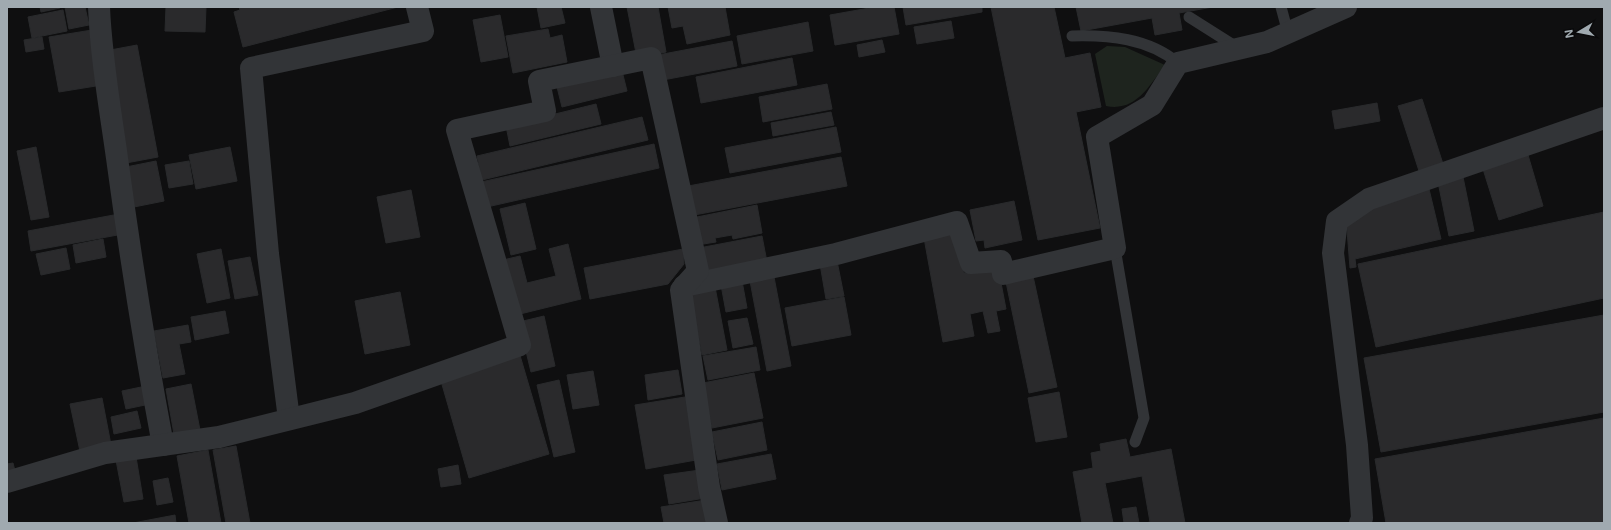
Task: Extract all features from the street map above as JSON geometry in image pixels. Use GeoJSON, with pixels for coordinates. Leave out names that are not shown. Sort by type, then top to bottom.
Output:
{"type":"FeatureCollection","features":[{"type":"Feature","properties":{"kind":"street"},"geometry":{"type":"LineString","coordinates":[[99,7],[100,35],[121,190],[145,346],[163,445]]}},
{"type":"Feature","properties":{"kind":"street"},"geometry":{"type":"LineString","coordinates":[[289,419],[268,254],[251,68],[423,31],[417,7]]}},
{"type":"Feature","properties":{"kind":"street"},"geometry":{"type":"LineString","coordinates":[[601,7],[613,66]]}},
{"type":"Feature","properties":{"kind":"street"},"geometry":{"type":"LineString","coordinates":[[684,286],[836,254],[957,222],[971,263],[1001,261],[1003,274],[1115,248],[1097,137],[1152,105],[1178,63],[1267,42],[1346,7]]}},
{"type":"Feature","properties":{"kind":"street"},"geometry":{"type":"LineString","coordinates":[[7,482],[105,453],[219,437],[354,403],[520,345],[457,130],[545,111],[539,81],[651,58],[698,270],[681,290],[709,487],[717,523]]}},
{"type":"Feature","properties":{"kind":"street"},"geometry":{"type":"LineString","coordinates":[[1360,523],[1362,518],[1357,445],[1333,253],[1337,221],[1369,198],[1604,118]]}},
{"type":"Feature","properties":{"kind":"lane"},"geometry":{"type":"LineString","coordinates":[[1281,7],[1288,33]]}},
{"type":"Feature","properties":{"kind":"lane"},"geometry":{"type":"LineString","coordinates":[[1190,17],[1239,48]]}},
{"type":"Feature","properties":{"kind":"lane"},"geometry":{"type":"LineString","coordinates":[[1072,36],[1102,36],[1136,41],[1167,53],[1178,63]]}},
{"type":"Feature","properties":{"kind":"lane"},"geometry":{"type":"LineString","coordinates":[[1115,248],[1144,418],[1135,442]]}},
{"type":"Feature","properties":{"kind":"shaded area"},"geometry":{"type":"Polygon","coordinates":[[[1107,46],[1125,47],[1165,65],[1141,96],[1126,105],[1116,107],[1106,106],[1095,54],[1107,46]]]}},
{"type":"Feature","properties":{"kind":"building"},"geometry":{"type":"Polygon","coordinates":[[[40,7],[60,7],[60,8],[41,12],[40,7]]]}},
{"type":"Feature","properties":{"kind":"building"},"geometry":{"type":"Polygon","coordinates":[[[65,7],[85,7],[89,25],[69,29],[65,7]]]}},
{"type":"Feature","properties":{"kind":"building"},"geometry":{"type":"Polygon","coordinates":[[[166,7],[206,7],[205,32],[165,31],[166,7]]]}},
{"type":"Feature","properties":{"kind":"building"},"geometry":{"type":"Polygon","coordinates":[[[239,7],[398,7],[243,47],[234,12],[240,10],[239,7]]]}},
{"type":"Feature","properties":{"kind":"building"},"geometry":{"type":"Polygon","coordinates":[[[537,7],[561,7],[565,23],[541,28],[537,7]]]}},
{"type":"Feature","properties":{"kind":"building"},"geometry":{"type":"Polygon","coordinates":[[[627,7],[658,7],[666,52],[637,58],[627,7]]]}},
{"type":"Feature","properties":{"kind":"building"},"geometry":{"type":"Polygon","coordinates":[[[668,7],[725,7],[730,35],[687,44],[683,26],[672,28],[668,7]]]}},
{"type":"Feature","properties":{"kind":"building"},"geometry":{"type":"Polygon","coordinates":[[[875,7],[894,7],[899,34],[835,45],[830,15],[875,7]]]}},
{"type":"Feature","properties":{"kind":"building"},"geometry":{"type":"Polygon","coordinates":[[[903,7],[982,7],[982,12],[906,25],[903,7]]]}},
{"type":"Feature","properties":{"kind":"building"},"geometry":{"type":"Polygon","coordinates":[[[991,7],[1054,7],[1065,58],[1090,53],[1101,107],[1076,112],[1100,228],[1038,240],[991,7]]]}},
{"type":"Feature","properties":{"kind":"building"},"geometry":{"type":"Polygon","coordinates":[[[1076,7],[1213,7],[1179,13],[1182,30],[1155,35],[1152,18],[1081,31],[1076,7]]]}},
{"type":"Feature","properties":{"kind":"building"},"geometry":{"type":"Polygon","coordinates":[[[63,10],[67,31],[32,38],[28,17],[63,10]]]}},
{"type":"Feature","properties":{"kind":"building"},"geometry":{"type":"Polygon","coordinates":[[[500,15],[508,57],[481,62],[473,20],[500,15]]]}},
{"type":"Feature","properties":{"kind":"building"},"geometry":{"type":"Polygon","coordinates":[[[951,21],[954,38],[917,44],[914,27],[951,21]]]}},
{"type":"Feature","properties":{"kind":"building"},"geometry":{"type":"Polygon","coordinates":[[[808,22],[813,51],[742,64],[737,36],[808,22]]]}},
{"type":"Feature","properties":{"kind":"building"},"geometry":{"type":"Polygon","coordinates":[[[548,29],[550,38],[562,35],[567,62],[513,73],[506,36],[548,29]]]}},
{"type":"Feature","properties":{"kind":"building"},"geometry":{"type":"Polygon","coordinates":[[[92,30],[102,85],[59,92],[49,37],[92,30]]]}},
{"type":"Feature","properties":{"kind":"building"},"geometry":{"type":"Polygon","coordinates":[[[42,37],[44,49],[26,52],[24,40],[42,37]]]}},
{"type":"Feature","properties":{"kind":"building"},"geometry":{"type":"Polygon","coordinates":[[[882,40],[885,52],[859,57],[857,45],[882,40]]]}},
{"type":"Feature","properties":{"kind":"building"},"geometry":{"type":"Polygon","coordinates":[[[732,41],[737,66],[663,80],[658,55],[732,41]]]}},
{"type":"Feature","properties":{"kind":"building"},"geometry":{"type":"Polygon","coordinates":[[[137,45],[158,157],[126,163],[105,51],[137,45]]]}},
{"type":"Feature","properties":{"kind":"building"},"geometry":{"type":"Polygon","coordinates":[[[792,58],[797,85],[701,103],[696,77],[792,58]]]}},
{"type":"Feature","properties":{"kind":"building"},"geometry":{"type":"Polygon","coordinates":[[[622,71],[627,91],[562,107],[557,87],[622,71]]]}},
{"type":"Feature","properties":{"kind":"building"},"geometry":{"type":"Polygon","coordinates":[[[827,84],[832,109],[763,122],[759,97],[827,84]]]}},
{"type":"Feature","properties":{"kind":"building"},"geometry":{"type":"Polygon","coordinates":[[[1422,99],[1444,167],[1420,174],[1398,106],[1422,99]]]}},
{"type":"Feature","properties":{"kind":"building"},"geometry":{"type":"Polygon","coordinates":[[[1377,103],[1380,121],[1335,129],[1332,111],[1377,103]]]}},
{"type":"Feature","properties":{"kind":"building"},"geometry":{"type":"Polygon","coordinates":[[[596,104],[601,124],[510,146],[506,126],[596,104]]]}},
{"type":"Feature","properties":{"kind":"building"},"geometry":{"type":"Polygon","coordinates":[[[831,112],[834,125],[773,136],[771,123],[831,112]]]}},
{"type":"Feature","properties":{"kind":"building"},"geometry":{"type":"Polygon","coordinates":[[[642,117],[648,140],[482,180],[477,156],[642,117]]]}},
{"type":"Feature","properties":{"kind":"building"},"geometry":{"type":"Polygon","coordinates":[[[836,127],[841,152],[730,173],[725,148],[836,127]]]}},
{"type":"Feature","properties":{"kind":"building"},"geometry":{"type":"Polygon","coordinates":[[[654,144],[659,168],[487,207],[481,182],[654,144]]]}},
{"type":"Feature","properties":{"kind":"building"},"geometry":{"type":"Polygon","coordinates":[[[36,147],[49,217],[31,220],[17,151],[36,147]]]}},
{"type":"Feature","properties":{"kind":"building"},"geometry":{"type":"Polygon","coordinates":[[[230,147],[237,181],[196,189],[189,155],[230,147]]]}},
{"type":"Feature","properties":{"kind":"building"},"geometry":{"type":"Polygon","coordinates":[[[1528,155],[1543,206],[1499,220],[1483,169],[1528,155]]]}},
{"type":"Feature","properties":{"kind":"building"},"geometry":{"type":"Polygon","coordinates":[[[841,157],[847,186],[689,216],[683,187],[841,157]]]}},
{"type":"Feature","properties":{"kind":"building"},"geometry":{"type":"Polygon","coordinates":[[[156,161],[164,201],[134,207],[126,167],[156,161]]]}},
{"type":"Feature","properties":{"kind":"building"},"geometry":{"type":"Polygon","coordinates":[[[189,161],[193,184],[169,188],[165,165],[189,161]]]}},
{"type":"Feature","properties":{"kind":"building"},"geometry":{"type":"Polygon","coordinates":[[[1463,177],[1474,231],[1449,236],[1438,182],[1463,177]]]}},
{"type":"Feature","properties":{"kind":"building"},"geometry":{"type":"Polygon","coordinates":[[[1429,189],[1441,239],[1355,259],[1356,267],[1350,268],[1346,217],[1429,189]]]}},
{"type":"Feature","properties":{"kind":"building"},"geometry":{"type":"Polygon","coordinates":[[[411,190],[420,237],[386,243],[377,197],[411,190]]]}},
{"type":"Feature","properties":{"kind":"building"},"geometry":{"type":"Polygon","coordinates":[[[1014,201],[1022,240],[985,248],[984,240],[976,241],[970,210],[1014,201]]]}},
{"type":"Feature","properties":{"kind":"building"},"geometry":{"type":"Polygon","coordinates":[[[525,203],[536,249],[511,255],[500,209],[525,203]]]}},
{"type":"Feature","properties":{"kind":"building"},"geometry":{"type":"Polygon","coordinates":[[[757,205],[762,233],[733,239],[732,235],[715,238],[716,242],[697,245],[692,218],[757,205]]]}},
{"type":"Feature","properties":{"kind":"building"},"geometry":{"type":"Polygon","coordinates":[[[1604,212],[1604,298],[1376,347],[1358,264],[1604,212]]]}},
{"type":"Feature","properties":{"kind":"building"},"geometry":{"type":"Polygon","coordinates":[[[119,214],[123,234],[31,251],[28,231],[119,214]]]}},
{"type":"Feature","properties":{"kind":"building"},"geometry":{"type":"Polygon","coordinates":[[[956,232],[964,273],[998,267],[1006,309],[996,311],[1000,331],[988,333],[983,311],[970,314],[974,336],[943,342],[924,238],[956,232]]]}},
{"type":"Feature","properties":{"kind":"building"},"geometry":{"type":"Polygon","coordinates":[[[762,236],[767,262],[704,274],[699,248],[762,236]]]}},
{"type":"Feature","properties":{"kind":"building"},"geometry":{"type":"Polygon","coordinates":[[[103,239],[106,257],[76,263],[73,245],[103,239]]]}},
{"type":"Feature","properties":{"kind":"building"},"geometry":{"type":"Polygon","coordinates":[[[568,244],[581,299],[516,315],[503,260],[520,256],[527,283],[556,276],[549,249],[568,244]]]}},
{"type":"Feature","properties":{"kind":"building"},"geometry":{"type":"Polygon","coordinates":[[[66,248],[70,269],[41,275],[36,254],[66,248]]]}},
{"type":"Feature","properties":{"kind":"building"},"geometry":{"type":"Polygon","coordinates":[[[221,249],[230,298],[207,303],[197,254],[221,249]]]}},
{"type":"Feature","properties":{"kind":"building"},"geometry":{"type":"Polygon","coordinates":[[[683,249],[684,264],[668,284],[590,299],[584,268],[683,249]]]}},
{"type":"Feature","properties":{"kind":"building"},"geometry":{"type":"Polygon","coordinates":[[[250,257],[258,295],[235,299],[228,261],[250,257]]]}},
{"type":"Feature","properties":{"kind":"building"},"geometry":{"type":"Polygon","coordinates":[[[837,261],[844,296],[826,299],[820,264],[837,261]]]}},
{"type":"Feature","properties":{"kind":"building"},"geometry":{"type":"Polygon","coordinates":[[[1033,276],[1057,387],[1029,393],[1006,282],[1033,276]]]}},
{"type":"Feature","properties":{"kind":"building"},"geometry":{"type":"Polygon","coordinates":[[[774,277],[791,366],[767,371],[750,281],[774,277]]]}},
{"type":"Feature","properties":{"kind":"building"},"geometry":{"type":"Polygon","coordinates":[[[742,281],[747,308],[726,312],[721,285],[742,281]]]}},
{"type":"Feature","properties":{"kind":"building"},"geometry":{"type":"Polygon","coordinates":[[[715,287],[727,350],[702,355],[690,292],[715,287]]]}},
{"type":"Feature","properties":{"kind":"building"},"geometry":{"type":"Polygon","coordinates":[[[400,292],[410,345],[365,354],[355,301],[400,292]]]}},
{"type":"Feature","properties":{"kind":"building"},"geometry":{"type":"Polygon","coordinates":[[[844,297],[851,335],[792,346],[785,308],[844,297]]]}},
{"type":"Feature","properties":{"kind":"building"},"geometry":{"type":"Polygon","coordinates":[[[225,311],[229,333],[195,340],[191,317],[225,311]]]}},
{"type":"Feature","properties":{"kind":"building"},"geometry":{"type":"Polygon","coordinates":[[[1604,315],[1604,412],[1381,452],[1364,358],[1604,315]]]}},
{"type":"Feature","properties":{"kind":"building"},"geometry":{"type":"Polygon","coordinates":[[[544,316],[555,366],[531,372],[519,322],[544,316]]]}},
{"type":"Feature","properties":{"kind":"building"},"geometry":{"type":"Polygon","coordinates":[[[747,318],[753,344],[733,348],[728,321],[747,318]]]}},
{"type":"Feature","properties":{"kind":"building"},"geometry":{"type":"Polygon","coordinates":[[[188,325],[191,342],[179,344],[185,374],[163,378],[154,331],[188,325]]]}},
{"type":"Feature","properties":{"kind":"building"},"geometry":{"type":"Polygon","coordinates":[[[756,347],[760,370],[708,380],[703,356],[756,347]]]}},
{"type":"Feature","properties":{"kind":"building"},"geometry":{"type":"Polygon","coordinates":[[[519,352],[549,454],[469,478],[441,381],[519,352]]]}},
{"type":"Feature","properties":{"kind":"building"},"geometry":{"type":"Polygon","coordinates":[[[678,370],[682,394],[648,400],[645,375],[678,370]]]}},
{"type":"Feature","properties":{"kind":"building"},"geometry":{"type":"Polygon","coordinates":[[[593,371],[599,405],[573,409],[567,375],[593,371]]]}},
{"type":"Feature","properties":{"kind":"building"},"geometry":{"type":"Polygon","coordinates":[[[754,373],[763,418],[712,428],[703,383],[754,373]]]}},
{"type":"Feature","properties":{"kind":"building"},"geometry":{"type":"Polygon","coordinates":[[[559,380],[575,452],[554,457],[537,385],[559,380]]]}},
{"type":"Feature","properties":{"kind":"building"},"geometry":{"type":"Polygon","coordinates":[[[191,384],[200,430],[174,434],[166,389],[191,384]]]}},
{"type":"Feature","properties":{"kind":"building"},"geometry":{"type":"Polygon","coordinates":[[[146,386],[150,404],[126,409],[122,391],[146,386]]]}},
{"type":"Feature","properties":{"kind":"building"},"geometry":{"type":"Polygon","coordinates":[[[1059,392],[1067,437],[1036,442],[1028,398],[1059,392]]]}},
{"type":"Feature","properties":{"kind":"building"},"geometry":{"type":"Polygon","coordinates":[[[685,397],[696,460],[646,469],[635,405],[685,397]]]}},
{"type":"Feature","properties":{"kind":"building"},"geometry":{"type":"Polygon","coordinates":[[[102,398],[112,450],[81,456],[70,404],[102,398]]]}},
{"type":"Feature","properties":{"kind":"building"},"geometry":{"type":"Polygon","coordinates":[[[137,411],[141,428],[114,434],[111,417],[137,411]]]}},
{"type":"Feature","properties":{"kind":"building"},"geometry":{"type":"Polygon","coordinates":[[[1604,418],[1604,523],[1386,523],[1375,459],[1604,418]]]}},
{"type":"Feature","properties":{"kind":"building"},"geometry":{"type":"Polygon","coordinates":[[[762,422],[767,450],[718,460],[712,432],[762,422]]]}},
{"type":"Feature","properties":{"kind":"building"},"geometry":{"type":"Polygon","coordinates":[[[1126,439],[1130,457],[1171,449],[1185,523],[1145,523],[1150,522],[1142,476],[1105,483],[1113,523],[1082,523],[1073,472],[1093,468],[1091,453],[1101,451],[1100,444],[1126,439]]]}},
{"type":"Feature","properties":{"kind":"building"},"geometry":{"type":"Polygon","coordinates":[[[236,446],[250,523],[226,523],[213,450],[236,446]]]}},
{"type":"Feature","properties":{"kind":"building"},"geometry":{"type":"Polygon","coordinates":[[[208,450],[221,523],[189,523],[177,456],[208,450]]]}},
{"type":"Feature","properties":{"kind":"building"},"geometry":{"type":"Polygon","coordinates":[[[135,451],[143,499],[124,502],[115,455],[135,451]]]}},
{"type":"Feature","properties":{"kind":"building"},"geometry":{"type":"Polygon","coordinates":[[[771,454],[776,479],[722,490],[717,464],[771,454]]]}},
{"type":"Feature","properties":{"kind":"building"},"geometry":{"type":"Polygon","coordinates":[[[13,463],[16,475],[7,477],[7,464],[13,463]]]}},
{"type":"Feature","properties":{"kind":"building"},"geometry":{"type":"Polygon","coordinates":[[[458,465],[461,484],[441,487],[438,469],[458,465]]]}},
{"type":"Feature","properties":{"kind":"building"},"geometry":{"type":"Polygon","coordinates":[[[700,470],[705,498],[669,504],[664,475],[700,470]]]}},
{"type":"Feature","properties":{"kind":"building"},"geometry":{"type":"Polygon","coordinates":[[[168,478],[173,502],[157,505],[153,481],[168,478]]]}},
{"type":"Feature","properties":{"kind":"building"},"geometry":{"type":"Polygon","coordinates":[[[706,500],[710,523],[664,523],[661,507],[706,500]]]}},
{"type":"Feature","properties":{"kind":"building"},"geometry":{"type":"Polygon","coordinates":[[[1136,507],[1139,523],[1124,523],[1122,509],[1136,507]]]}},
{"type":"Feature","properties":{"kind":"building"},"geometry":{"type":"Polygon","coordinates":[[[175,515],[176,523],[133,523],[175,515]]]}}]}
